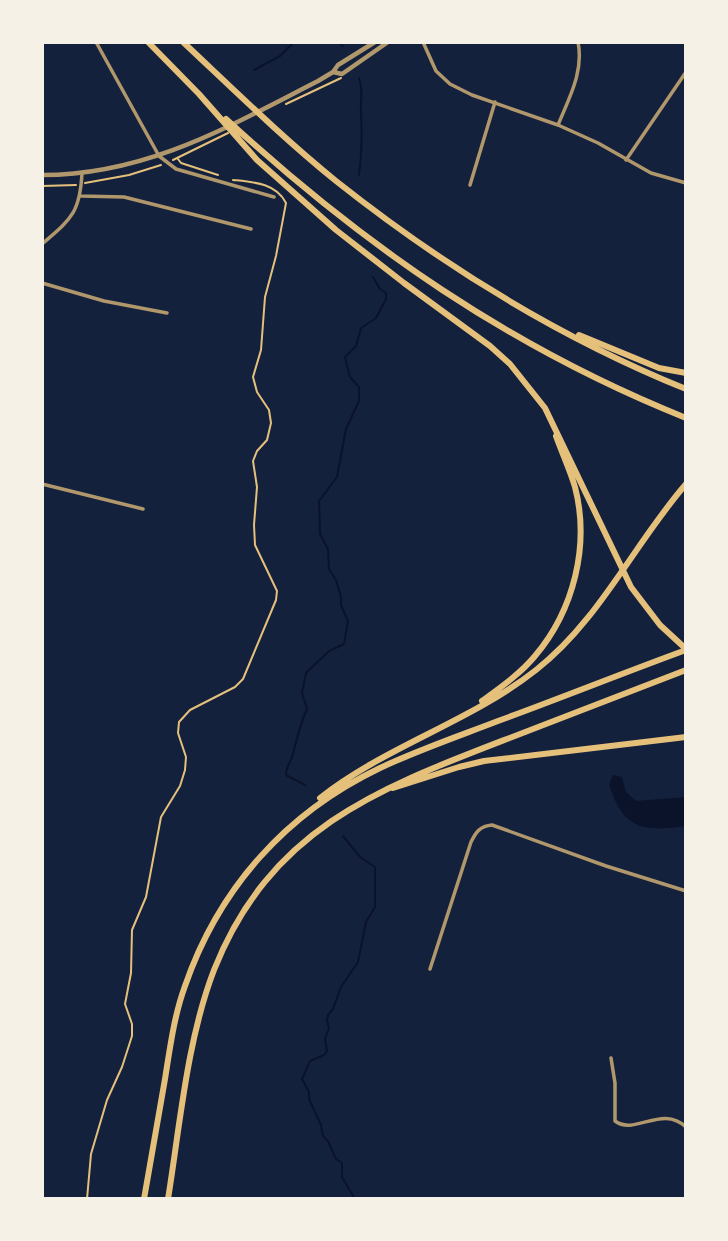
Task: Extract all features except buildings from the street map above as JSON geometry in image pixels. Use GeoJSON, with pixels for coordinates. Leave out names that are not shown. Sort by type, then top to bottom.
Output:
{"type":"FeatureCollection","features":[{"type":"Feature","properties":{"kind":"highway"},"geometry":{"type":"LineString","coordinates":[[183,42],[302,153],[426,248],[544,320],[609,354],[686,389]]}},
{"type":"Feature","properties":{"kind":"highway"},"geometry":{"type":"LineString","coordinates":[[149,43],[284,173],[411,271],[482,316],[559,359],[686,418]]}},
{"type":"Feature","properties":{"kind":"highway"},"geometry":{"type":"LineString","coordinates":[[199,94],[257,160],[372,258],[491,346],[510,364],[545,408],[631,587],[660,625],[686,650],[381,767],[325,799],[289,826]]}},
{"type":"Feature","properties":{"kind":"highway"},"geometry":{"type":"LineString","coordinates":[[544,320],[651,365],[686,373]]}},
{"type":"Feature","properties":{"kind":"highway"},"geometry":{"type":"LineString","coordinates":[[456,719],[507,683],[535,656],[556,625],[571,591],[580,550],[579,512],[575,487],[545,408]]}},
{"type":"Feature","properties":{"kind":"highway"},"geometry":{"type":"LineString","coordinates":[[145,1199],[177,1012],[194,962],[218,913],[250,867],[322,796],[351,776],[502,694],[551,658],[584,622],[686,484]]}},
{"type":"Feature","properties":{"kind":"highway"},"geometry":{"type":"LineString","coordinates":[[167,1199],[199,1018],[224,948],[248,905],[285,860],[340,813],[423,771],[686,670]]}},
{"type":"Feature","properties":{"kind":"highway"},"geometry":{"type":"LineString","coordinates":[[378,793],[484,761],[686,737]]}},
{"type":"Feature","properties":{"kind":"street"},"geometry":{"type":"LineString","coordinates":[[96,42],[159,156],[176,169],[274,197]]}},
{"type":"Feature","properties":{"kind":"street"},"geometry":{"type":"LineString","coordinates":[[42,175],[82,173],[159,156],[210,139],[333,72],[338,65],[375,42]]}},
{"type":"Feature","properties":{"kind":"street"},"geometry":{"type":"LineString","coordinates":[[333,72],[342,74],[388,42]]}},
{"type":"Feature","properties":{"kind":"street"},"geometry":{"type":"LineString","coordinates":[[424,42],[431,64],[442,78],[465,92],[558,125],[651,173],[686,183]]}},
{"type":"Feature","properties":{"kind":"street"},"geometry":{"type":"LineString","coordinates":[[558,125],[577,79],[580,54],[578,42]]}},
{"type":"Feature","properties":{"kind":"street"},"geometry":{"type":"LineString","coordinates":[[626,160],[686,72]]}},
{"type":"Feature","properties":{"kind":"street"},"geometry":{"type":"LineString","coordinates":[[470,186],[495,102]]}},
{"type":"Feature","properties":{"kind":"street"},"geometry":{"type":"LineString","coordinates":[[42,244],[71,218],[81,196],[82,173]]}},
{"type":"Feature","properties":{"kind":"street"},"geometry":{"type":"LineString","coordinates":[[81,196],[124,197],[251,229]]}},
{"type":"Feature","properties":{"kind":"street"},"geometry":{"type":"LineString","coordinates":[[42,283],[104,301],[167,313]]}},
{"type":"Feature","properties":{"kind":"street"},"geometry":{"type":"LineString","coordinates":[[42,484],[143,509]]}},
{"type":"Feature","properties":{"kind":"street"},"geometry":{"type":"LineString","coordinates":[[430,969],[471,842],[478,830],[487,825],[686,891]]}},
{"type":"Feature","properties":{"kind":"street"},"geometry":{"type":"LineString","coordinates":[[611,1058],[615,1083],[613,1117],[618,1124],[667,1118],[686,1127]]}},
{"type":"Feature","properties":{"kind":"path"},"geometry":{"type":"LineString","coordinates":[[42,186],[81,184],[129,175],[178,159],[210,139]]}},
{"type":"Feature","properties":{"kind":"path"},"geometry":{"type":"LineString","coordinates":[[87,1199],[91,1154],[107,1100],[132,1036],[133,1029],[124,1004],[131,973],[131,934],[146,897],[161,817],[180,786],[185,770],[186,757],[178,733],[179,722],[190,710],[235,687],[243,678],[276,600],[277,591],[267,566],[257,551],[254,534],[257,487],[253,461],[267,440],[271,423],[269,410],[257,392],[253,377],[262,342],[265,297],[286,203],[278,193],[261,183],[225,178],[181,163],[178,159]]}},
{"type":"Feature","properties":{"kind":"water"},"geometry":{"type":"Polygon","coordinates":[[[613,775],[622,777],[626,792],[636,801],[686,797],[686,826],[646,827],[628,819],[621,811],[609,784],[613,775]]]}},
{"type":"Feature","properties":{"kind":"waterway"},"geometry":{"type":"LineString","coordinates":[[254,70],[280,56],[294,42]]}},
{"type":"Feature","properties":{"kind":"waterway"},"geometry":{"type":"LineString","coordinates":[[338,42],[343,46]]}},
{"type":"Feature","properties":{"kind":"waterway"},"geometry":{"type":"LineString","coordinates":[[359,78],[362,92],[359,175]]}},
{"type":"Feature","properties":{"kind":"waterway"},"geometry":{"type":"LineString","coordinates":[[305,785],[286,775],[307,709],[302,693],[306,673],[329,651],[344,644],[348,621],[341,605],[336,580],[329,569],[328,549],[320,534],[319,501],[337,477],[346,429],[359,401],[359,387],[350,377],[345,357],[356,346],[361,328],[376,318],[386,299],[386,293],[380,289],[373,277]]}},
{"type":"Feature","properties":{"kind":"waterway"},"geometry":{"type":"LineString","coordinates":[[343,836],[360,857],[375,867],[375,907],[366,922],[358,962],[341,987],[328,1015],[329,1028],[325,1039],[327,1051],[310,1061],[302,1079],[323,1136],[336,1159],[342,1163],[342,1177],[355,1199]]}}]}
